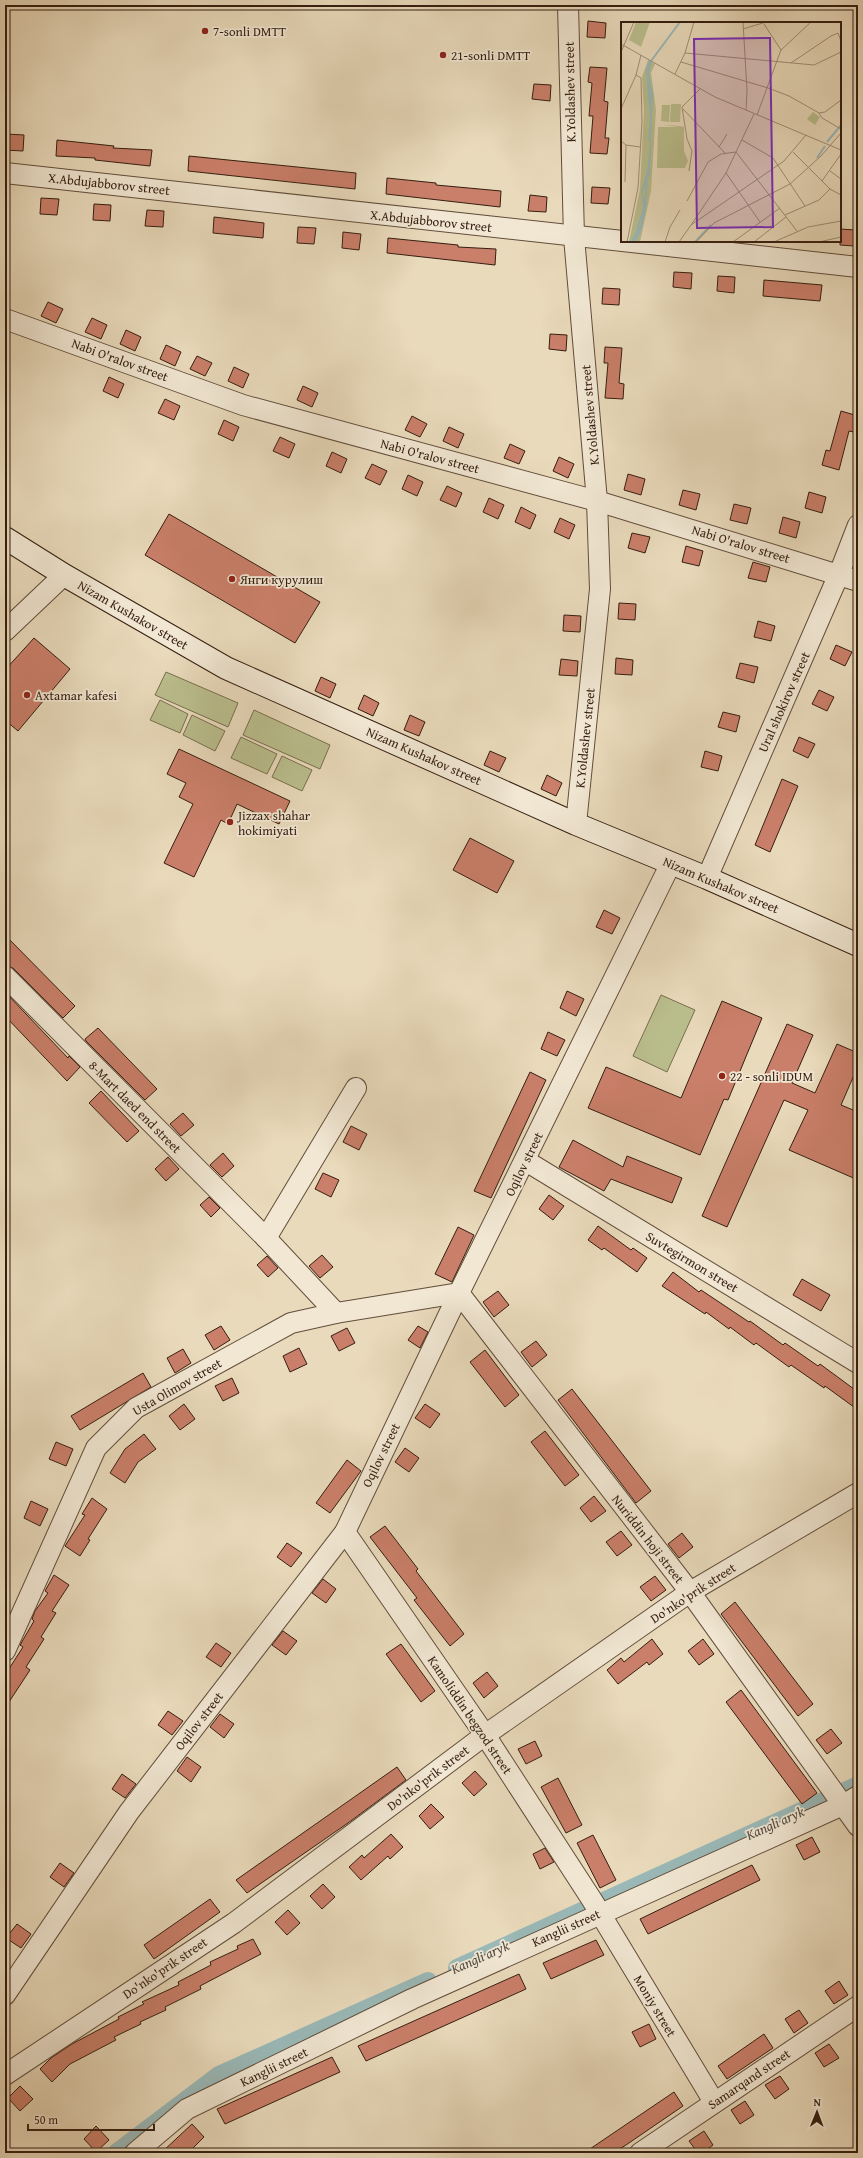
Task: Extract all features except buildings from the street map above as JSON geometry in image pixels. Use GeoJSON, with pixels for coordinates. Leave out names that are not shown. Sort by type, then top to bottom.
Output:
{"type":"FeatureCollection","features":[{"type":"Feature","properties":{"kind":"main road","name":"Nizam Kushakov street"},"geometry":{"type":"LineString","coordinates":[[5,538],[64,575],[226,668],[576,824],[707,878],[858,945]]}},
{"type":"Feature","properties":{"kind":"street","name":"K.Yoldashev street"},"geometry":{"type":"LineString","coordinates":[[568,5],[574,237],[597,501],[600,589],[576,824]]}},
{"type":"Feature","properties":{"kind":"street","name":"X.Abdujabborov street"},"geometry":{"type":"LineString","coordinates":[[5,173],[621,242]]}},
{"type":"Feature","properties":{"kind":"street","name":"X.Abdujabborov street"},"geometry":{"type":"LineString","coordinates":[[621,242],[858,267]]}},
{"type":"Feature","properties":{"kind":"street","name":"Nabi O'ralov street"},"geometry":{"type":"LineString","coordinates":[[5,319],[243,405],[597,501],[858,581]]}},
{"type":"Feature","properties":{"kind":"street","name":"Ural shokirov street"},"geometry":{"type":"LineString","coordinates":[[707,878],[839,574],[858,525]]}},
{"type":"Feature","properties":{"kind":"street"},"geometry":{"type":"LineString","coordinates":[[5,631],[64,575]]}},
{"type":"Feature","properties":{"kind":"street","name":"Oqilov street"},"geometry":{"type":"LineString","coordinates":[[5,1995],[129,1812],[345,1532],[459,1293],[526,1161],[671,863]]}},
{"type":"Feature","properties":{"kind":"street","name":"8-Mart daed end street"},"geometry":{"type":"LineString","coordinates":[[5,976],[266,1238],[336,1313]]}},
{"type":"Feature","properties":{"kind":"street"},"geometry":{"type":"LineString","coordinates":[[266,1238],[356,1088]]}},
{"type":"Feature","properties":{"kind":"street","name":"Suvtegirmon street"},"geometry":{"type":"LineString","coordinates":[[526,1161],[858,1363]]}},
{"type":"Feature","properties":{"kind":"street","name":"Usta Olimov street"},"geometry":{"type":"LineString","coordinates":[[5,1651],[96,1448],[136,1408],[291,1323],[336,1313],[459,1293]]}},
{"type":"Feature","properties":{"kind":"street","name":"Nuriddin hoji street"},"geometry":{"type":"LineString","coordinates":[[459,1293],[690,1592],[842,1797],[858,1826]]}},
{"type":"Feature","properties":{"kind":"street","name":"Do'nko'prik street"},"geometry":{"type":"LineString","coordinates":[[5,2075],[234,1923],[486,1735],[690,1592],[858,1493]]}},
{"type":"Feature","properties":{"kind":"street","name":"Kamoliddin begzod street"},"geometry":{"type":"LineString","coordinates":[[345,1532],[486,1735],[596,1907]]}},
{"type":"Feature","properties":{"kind":"street","name":"Kanglii street"},"geometry":{"type":"LineString","coordinates":[[135,2153],[187,2109],[596,1907],[842,1797]]}},
{"type":"Feature","properties":{"kind":"street","name":"Moniy street"},"geometry":{"type":"LineString","coordinates":[[596,1907],[714,2102]]}},
{"type":"Feature","properties":{"kind":"street","name":"Samarqand street"},"geometry":{"type":"LineString","coordinates":[[640,2153],[858,2006]]}},
{"type":"Feature","properties":{"kind":"green space"},"geometry":{"type":"Polygon","coordinates":[[[166,672],[238,703],[228,727],[155,695],[166,672]]]}},
{"type":"Feature","properties":{"kind":"green space"},"geometry":{"type":"Polygon","coordinates":[[[160,700],[188,714],[180,733],[150,720],[160,700]]]}},
{"type":"Feature","properties":{"kind":"green space"},"geometry":{"type":"Polygon","coordinates":[[[254,710],[330,745],[320,769],[243,735],[254,710]]]}},
{"type":"Feature","properties":{"kind":"green space"},"geometry":{"type":"Polygon","coordinates":[[[192,715],[225,731],[215,751],[183,735],[192,715]]]}},
{"type":"Feature","properties":{"kind":"green space"},"geometry":{"type":"Polygon","coordinates":[[[241,737],[277,754],[267,774],[231,758],[241,737]]]}},
{"type":"Feature","properties":{"kind":"green space"},"geometry":{"type":"Polygon","coordinates":[[[282,756],[312,770],[302,791],[272,777],[282,756]]]}},
{"type":"Feature","properties":{"kind":"green space"},"geometry":{"type":"Polygon","coordinates":[[[661,995],[695,1010],[667,1072],[633,1056],[661,995]]]}},
{"type":"Feature","properties":{"kind":"waterway","name":"Kangli aryk"},"geometry":{"type":"LineString","coordinates":[[457,1968],[858,1785]]}},
{"type":"Feature","properties":{"kind":"waterway","name":"Kangli aryk"},"geometry":{"type":"LineString","coordinates":[[116,2153],[219,2075],[428,1981]]}},
{"type":"Feature","properties":{"kind":"place","name":"7-sonli DMTT"},"geometry":{"type":"Point","coordinates":[205,31]}},
{"type":"Feature","properties":{"kind":"place","name":"21-sonli DMTT"},"geometry":{"type":"Point","coordinates":[443,55]}},
{"type":"Feature","properties":{"kind":"place","name":"Янги курулиш"},"geometry":{"type":"Point","coordinates":[232,579]}},
{"type":"Feature","properties":{"kind":"place","name":"Axtamar kafesi"},"geometry":{"type":"Point","coordinates":[27,695]}},
{"type":"Feature","properties":{"kind":"place","name":"Jizzax shahar hokimiyati"},"geometry":{"type":"Point","coordinates":[230,822]}},
{"type":"Feature","properties":{"kind":"place","name":"22 - sonli IDUM"},"geometry":{"type":"Point","coordinates":[722,1076]}}]}
